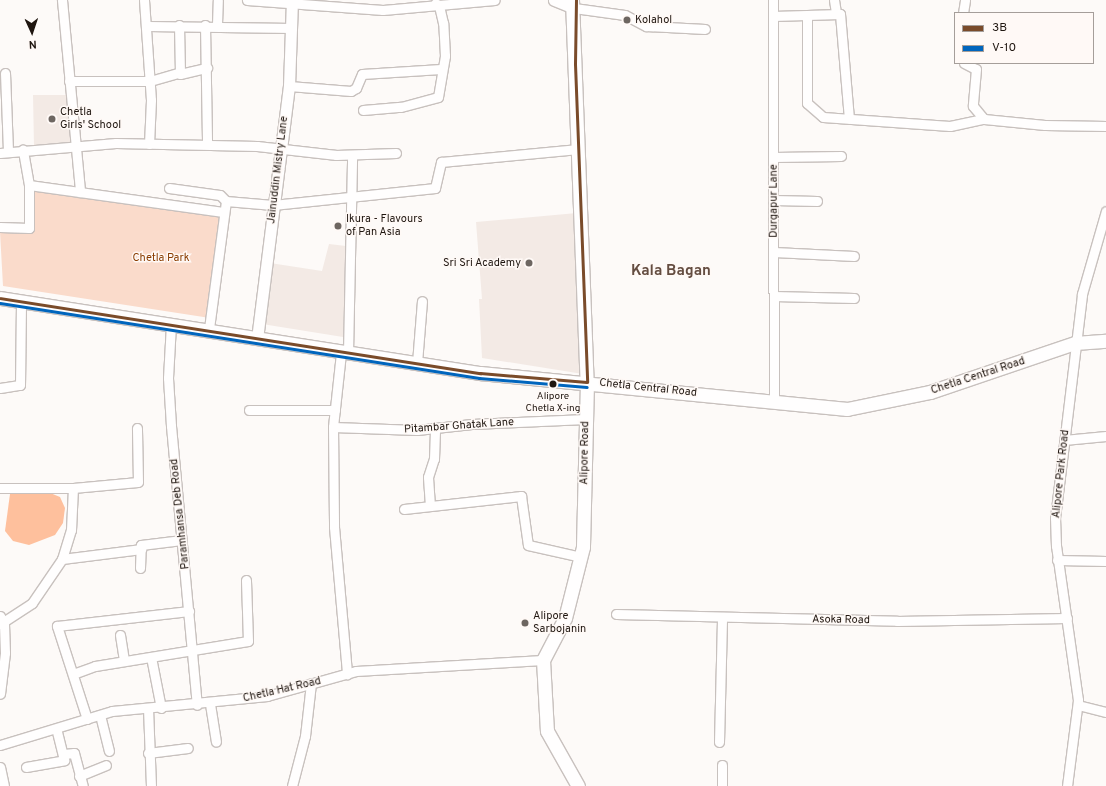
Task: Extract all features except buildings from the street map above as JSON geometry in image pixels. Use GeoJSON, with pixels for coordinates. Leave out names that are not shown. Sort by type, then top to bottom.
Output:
{"type":"FeatureCollection","features":[{"type":"Feature","properties":{"kind":"main road","name":"Alipore Road"},"geometry":{"type":"LineString","coordinates":[[543,660],[565,618],[580,557],[587,382],[574,2]]}},
{"type":"Feature","properties":{"kind":"main road","name":"Chetla Central Road"},"geometry":{"type":"LineString","coordinates":[[0,298],[209,329],[257,339],[417,364],[774,402],[855,409],[930,392],[1075,344],[1106,341]]}},
{"type":"Feature","properties":{"kind":"main road"},"geometry":{"type":"LineString","coordinates":[[543,660],[547,731],[578,786]]}},
{"type":"Feature","properties":{"kind":"street"},"geometry":{"type":"LineString","coordinates":[[62,0],[80,192]]}},
{"type":"Feature","properties":{"kind":"street"},"geometry":{"type":"LineString","coordinates":[[144,0],[148,26],[150,81],[149,144]]}},
{"type":"Feature","properties":{"kind":"street"},"geometry":{"type":"LineString","coordinates":[[217,24],[218,0]]}},
{"type":"Feature","properties":{"kind":"street"},"geometry":{"type":"LineString","coordinates":[[247,0],[292,1],[383,10],[435,3],[495,0]]}},
{"type":"Feature","properties":{"kind":"street"},"geometry":{"type":"LineString","coordinates":[[383,0],[383,10]]}},
{"type":"Feature","properties":{"kind":"street"},"geometry":{"type":"LineString","coordinates":[[555,0],[574,2],[626,15],[646,26],[705,29]]}},
{"type":"Feature","properties":{"kind":"street","name":"Durgapur Lane"},"geometry":{"type":"LineString","coordinates":[[773,0],[774,402]]}},
{"type":"Feature","properties":{"kind":"street"},"geometry":{"type":"LineString","coordinates":[[834,0],[836,13]]}},
{"type":"Feature","properties":{"kind":"street"},"geometry":{"type":"LineString","coordinates":[[963,12],[965,0]]}},
{"type":"Feature","properties":{"kind":"street","name":"Jainuddin Mistry Lane"},"geometry":{"type":"LineString","coordinates":[[257,339],[289,86],[292,1]]}},
{"type":"Feature","properties":{"kind":"street"},"geometry":{"type":"LineString","coordinates":[[363,110],[401,107],[438,97],[444,23],[435,3]]}},
{"type":"Feature","properties":{"kind":"street"},"geometry":{"type":"LineString","coordinates":[[773,16],[807,16],[836,13],[842,17],[849,119]]}},
{"type":"Feature","properties":{"kind":"street"},"geometry":{"type":"LineString","coordinates":[[807,16],[807,103],[823,117],[950,126],[984,119],[1045,125],[1106,126]]}},
{"type":"Feature","properties":{"kind":"street"},"geometry":{"type":"LineString","coordinates":[[148,26],[217,24],[292,28]]}},
{"type":"Feature","properties":{"kind":"street"},"geometry":{"type":"LineString","coordinates":[[179,25],[181,72]]}},
{"type":"Feature","properties":{"kind":"street"},"geometry":{"type":"LineString","coordinates":[[205,25],[207,68],[206,144]]}},
{"type":"Feature","properties":{"kind":"street"},"geometry":{"type":"LineString","coordinates":[[966,64],[976,69],[973,106],[984,119]]}},
{"type":"Feature","properties":{"kind":"street"},"geometry":{"type":"LineString","coordinates":[[69,81],[150,81],[181,72],[207,68]]}},
{"type":"Feature","properties":{"kind":"street"},"geometry":{"type":"LineString","coordinates":[[289,86],[351,91],[356,88],[362,74],[441,69]]}},
{"type":"Feature","properties":{"kind":"street"},"geometry":{"type":"LineString","coordinates":[[5,73],[3,110],[4,152],[75,145],[206,144],[352,154],[396,153]]}},
{"type":"Feature","properties":{"kind":"street"},"geometry":{"type":"LineString","coordinates":[[169,188],[220,195],[226,201],[273,205],[435,188],[441,162],[578,149]]}},
{"type":"Feature","properties":{"kind":"street"},"geometry":{"type":"LineString","coordinates":[[0,227],[29,228],[29,185],[23,150]]}},
{"type":"Feature","properties":{"kind":"street"},"geometry":{"type":"LineString","coordinates":[[348,674],[334,527],[333,427],[344,353],[352,154]]}},
{"type":"Feature","properties":{"kind":"street"},"geometry":{"type":"LineString","coordinates":[[774,157],[841,156]]}},
{"type":"Feature","properties":{"kind":"street"},"geometry":{"type":"LineString","coordinates":[[29,185],[223,212]]}},
{"type":"Feature","properties":{"kind":"street"},"geometry":{"type":"LineString","coordinates":[[774,200],[817,201]]}},
{"type":"Feature","properties":{"kind":"street"},"geometry":{"type":"LineString","coordinates":[[209,329],[223,212],[226,201]]}},
{"type":"Feature","properties":{"kind":"street","name":"Alipore Park Road"},"geometry":{"type":"LineString","coordinates":[[1067,786],[1078,704],[1058,560],[1055,518],[1082,294],[1106,211]]}},
{"type":"Feature","properties":{"kind":"street"},"geometry":{"type":"LineString","coordinates":[[774,252],[854,256]]}},
{"type":"Feature","properties":{"kind":"street"},"geometry":{"type":"LineString","coordinates":[[0,292],[0,298]]}},
{"type":"Feature","properties":{"kind":"street"},"geometry":{"type":"LineString","coordinates":[[774,296],[854,298]]}},
{"type":"Feature","properties":{"kind":"street"},"geometry":{"type":"LineString","coordinates":[[417,364],[422,301]]}},
{"type":"Feature","properties":{"kind":"street"},"geometry":{"type":"LineString","coordinates":[[0,388],[20,385],[21,302]]}},
{"type":"Feature","properties":{"kind":"street","name":"Paramhansa Deb Road"},"geometry":{"type":"LineString","coordinates":[[171,324],[168,378],[197,705]]}},
{"type":"Feature","properties":{"kind":"street"},"geometry":{"type":"LineString","coordinates":[[250,410],[335,410]]}},
{"type":"Feature","properties":{"kind":"street","name":"Pitambar Ghatak Lane"},"geometry":{"type":"LineString","coordinates":[[333,427],[435,428],[586,419]]}},
{"type":"Feature","properties":{"kind":"street"},"geometry":{"type":"LineString","coordinates":[[0,488],[73,488],[138,482],[137,428]]}},
{"type":"Feature","properties":{"kind":"street"},"geometry":{"type":"LineString","coordinates":[[430,506],[428,477],[434,459],[435,428]]}},
{"type":"Feature","properties":{"kind":"street"},"geometry":{"type":"LineString","coordinates":[[1064,440],[1106,436]]}},
{"type":"Feature","properties":{"kind":"street"},"geometry":{"type":"LineString","coordinates":[[0,694],[5,677],[1,621],[32,603],[62,559],[71,530],[73,488]]}},
{"type":"Feature","properties":{"kind":"street"},"geometry":{"type":"LineString","coordinates":[[404,509],[521,496],[528,545],[580,557]]}},
{"type":"Feature","properties":{"kind":"street"},"geometry":{"type":"LineString","coordinates":[[140,568],[141,545],[182,540]]}},
{"type":"Feature","properties":{"kind":"street"},"geometry":{"type":"LineString","coordinates":[[62,559],[141,550]]}},
{"type":"Feature","properties":{"kind":"street"},"geometry":{"type":"LineString","coordinates":[[1058,560],[1106,561]]}},
{"type":"Feature","properties":{"kind":"street"},"geometry":{"type":"LineString","coordinates":[[73,674],[124,661],[248,641],[246,580]]}},
{"type":"Feature","properties":{"kind":"street"},"geometry":{"type":"LineString","coordinates":[[87,719],[57,626],[189,611]]}},
{"type":"Feature","properties":{"kind":"street","name":"Asoka Road"},"geometry":{"type":"LineString","coordinates":[[616,614],[987,622],[1067,618]]}},
{"type":"Feature","properties":{"kind":"street"},"geometry":{"type":"LineString","coordinates":[[719,742],[722,617]]}},
{"type":"Feature","properties":{"kind":"street"},"geometry":{"type":"LineString","coordinates":[[120,636],[124,661]]}},
{"type":"Feature","properties":{"kind":"street"},"geometry":{"type":"LineString","coordinates":[[151,657],[161,708]]}},
{"type":"Feature","properties":{"kind":"street","name":"Chetla Hat Road"},"geometry":{"type":"LineString","coordinates":[[0,745],[100,715],[148,708],[210,704],[267,696],[348,674],[543,660]]}},
{"type":"Feature","properties":{"kind":"street"},"geometry":{"type":"LineString","coordinates":[[292,786],[305,736],[311,683]]}},
{"type":"Feature","properties":{"kind":"street"},"geometry":{"type":"LineString","coordinates":[[210,704],[216,742]]}},
{"type":"Feature","properties":{"kind":"street"},"geometry":{"type":"LineString","coordinates":[[1078,704],[1106,712]]}},
{"type":"Feature","properties":{"kind":"street"},"geometry":{"type":"LineString","coordinates":[[148,708],[150,786]]}},
{"type":"Feature","properties":{"kind":"street"},"geometry":{"type":"LineString","coordinates":[[100,715],[109,751]]}},
{"type":"Feature","properties":{"kind":"street"},"geometry":{"type":"LineString","coordinates":[[26,767],[64,760],[64,754],[56,729]]}},
{"type":"Feature","properties":{"kind":"street"},"geometry":{"type":"LineString","coordinates":[[148,753],[188,748]]}},
{"type":"Feature","properties":{"kind":"street"},"geometry":{"type":"LineString","coordinates":[[64,754],[74,752],[79,776],[83,786]]}},
{"type":"Feature","properties":{"kind":"street"},"geometry":{"type":"LineString","coordinates":[[79,776],[106,765]]}},
{"type":"Feature","properties":{"kind":"street"},"geometry":{"type":"LineString","coordinates":[[722,765],[722,786]]}},
{"type":"Feature","properties":{"kind":"street"},"geometry":{"type":"LineString","coordinates":[[0,767],[4,786]]}},
{"type":"Feature","properties":{"kind":"shaded area","name":"Chetla Girls' School"},"geometry":{"type":"Polygon","coordinates":[[[33,95],[67,95],[72,143],[34,147],[33,95]]]}},
{"type":"Feature","properties":{"kind":"shaded area"},"geometry":{"type":"Polygon","coordinates":[[[577,213],[583,374],[482,358],[479,299],[482,299],[476,222],[577,213]]]}},
{"type":"Feature","properties":{"kind":"shaded area"},"geometry":{"type":"Polygon","coordinates":[[[329,244],[346,246],[343,337],[262,324],[270,263],[322,271],[329,244]]]}},
{"type":"Feature","properties":{"kind":"shaded area"},"geometry":{"type":"Polygon","coordinates":[[[23,489],[43,490],[60,497],[65,508],[63,523],[55,535],[29,545],[13,541],[5,531],[10,494],[23,489]]]}},
{"type":"Feature","properties":{"kind":"green space","name":"Chetla Park"},"geometry":{"type":"Polygon","coordinates":[[[31,189],[220,213],[210,318],[3,286],[0,232],[34,232],[31,189]]]}},
{"type":"Feature","properties":{"kind":"transit line","name":"3B"},"geometry":{"type":"LineString","coordinates":[[576,0],[575,64],[587,382]]}},
{"type":"Feature","properties":{"kind":"transit line","name":"3B"},"geometry":{"type":"LineString","coordinates":[[0,298],[480,373],[587,382]]}},
{"type":"Feature","properties":{"kind":"transit line","name":"V-10"},"geometry":{"type":"LineString","coordinates":[[0,303],[479,378],[587,387]]}},
{"type":"Feature","properties":{"kind":"place","name":"Kolahol"},"geometry":{"type":"Point","coordinates":[627,20]}},
{"type":"Feature","properties":{"kind":"place","name":"Chetla Girls' School"},"geometry":{"type":"Point","coordinates":[52,119]}},
{"type":"Feature","properties":{"kind":"place","name":"Ikura - Flavours of Pan Asia"},"geometry":{"type":"Point","coordinates":[338,226]}},
{"type":"Feature","properties":{"kind":"place","name":"Sri Sri Academy"},"geometry":{"type":"Point","coordinates":[529,263]}},
{"type":"Feature","properties":{"kind":"place","name":"Alipore Chetla X-ing"},"geometry":{"type":"Point","coordinates":[553,384]}},
{"type":"Feature","properties":{"kind":"place","name":"Alipore Sarbojanin"},"geometry":{"type":"Point","coordinates":[525,623]}},
{"type":"Feature","properties":{"kind":"district","name":"Kala Bagan"},"geometry":{"type":"Point","coordinates":[671,272]}}]}
